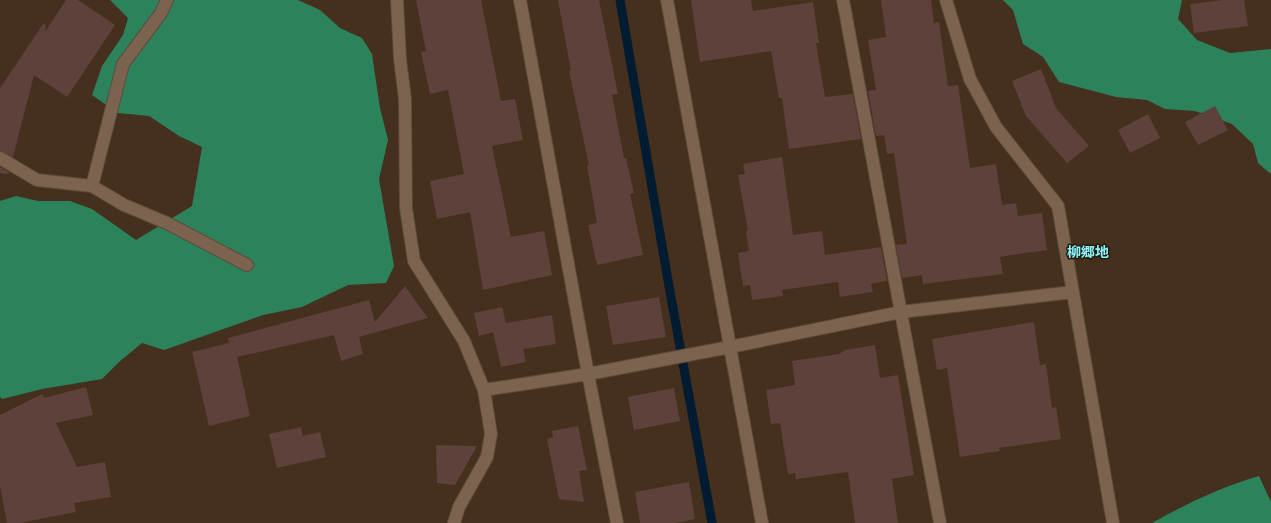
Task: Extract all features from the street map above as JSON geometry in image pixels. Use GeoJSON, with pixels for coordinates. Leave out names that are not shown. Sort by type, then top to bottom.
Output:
{"type":"FeatureCollection","features":[{"type":"Feature","properties":{"kind":"street"},"geometry":{"type":"LineString","coordinates":[[92,186],[123,64],[161,13],[167,0]]}},
{"type":"Feature","properties":{"kind":"street"},"geometry":{"type":"LineString","coordinates":[[397,0],[400,59],[405,99],[406,208],[414,261],[464,341],[484,390],[491,434],[487,457],[459,507],[453,522]]}},
{"type":"Feature","properties":{"kind":"street"},"geometry":{"type":"LineString","coordinates":[[520,0],[588,374],[617,523]]}},
{"type":"Feature","properties":{"kind":"street"},"geometry":{"type":"LineString","coordinates":[[667,0],[762,523]]}},
{"type":"Feature","properties":{"kind":"street"},"geometry":{"type":"LineString","coordinates":[[843,0],[940,523]]}},
{"type":"Feature","properties":{"kind":"street"},"geometry":{"type":"LineString","coordinates":[[946,0],[970,78],[996,127],[1058,206],[1113,523]]}},
{"type":"Feature","properties":{"kind":"street"},"geometry":{"type":"LineString","coordinates":[[0,158],[37,180],[92,186],[124,205],[167,223],[247,265]]}},
{"type":"Feature","properties":{"kind":"street"},"geometry":{"type":"LineString","coordinates":[[484,390],[588,374],[664,360],[901,312],[1073,292]]}},
{"type":"Feature","properties":{"kind":"green space"},"geometry":{"type":"Polygon","coordinates":[[[110,0],[298,0],[320,10],[340,28],[362,38],[372,54],[380,108],[388,140],[379,179],[394,266],[386,283],[348,285],[302,307],[263,315],[164,350],[142,343],[119,362],[102,379],[42,389],[2,399],[0,397],[0,201],[16,196],[38,201],[70,201],[92,209],[136,240],[192,206],[202,147],[179,136],[149,116],[118,113],[92,95],[102,66],[123,35],[128,18],[110,0]]]}},
{"type":"Feature","properties":{"kind":"green space"},"geometry":{"type":"Polygon","coordinates":[[[1003,0],[1182,0],[1178,19],[1197,40],[1230,53],[1271,49],[1271,174],[1258,163],[1253,144],[1232,124],[1195,111],[1165,109],[1147,100],[1116,97],[1059,82],[1043,57],[1023,44],[1013,10],[1003,0]]]}},
{"type":"Feature","properties":{"kind":"green space"},"geometry":{"type":"Polygon","coordinates":[[[1259,476],[1271,502],[1271,523],[1152,523],[1204,496],[1259,476]]]}},
{"type":"Feature","properties":{"kind":"building"},"geometry":{"type":"Polygon","coordinates":[[[66,0],[78,0],[115,25],[67,97],[34,75],[13,157],[0,151],[0,88],[43,24],[46,25],[45,32],[66,0]]]}},
{"type":"Feature","properties":{"kind":"building"},"geometry":{"type":"Polygon","coordinates":[[[416,0],[481,0],[501,101],[515,99],[523,140],[492,146],[511,237],[544,231],[552,275],[483,290],[470,212],[437,219],[430,181],[464,174],[448,90],[430,94],[421,52],[426,51],[416,0]]]}},
{"type":"Feature","properties":{"kind":"building"},"geometry":{"type":"Polygon","coordinates":[[[558,0],[599,0],[618,94],[612,95],[624,158],[626,158],[634,193],[630,194],[643,255],[597,265],[588,225],[597,223],[587,165],[589,165],[569,71],[571,71],[558,0]]]}},
{"type":"Feature","properties":{"kind":"building"},"geometry":{"type":"Polygon","coordinates":[[[691,0],[751,0],[753,11],[813,2],[819,43],[816,43],[825,97],[853,94],[861,139],[789,149],[782,98],[779,98],[771,51],[700,62],[691,0]]]}},
{"type":"Feature","properties":{"kind":"building"},"geometry":{"type":"Polygon","coordinates":[[[881,0],[931,0],[934,23],[939,22],[948,86],[958,85],[970,168],[996,164],[1002,205],[1016,203],[1018,216],[1042,213],[1047,250],[1000,257],[1003,274],[923,284],[922,275],[902,278],[896,245],[907,244],[894,153],[887,154],[884,135],[876,136],[868,91],[876,90],[868,40],[886,37],[881,0]]]}},
{"type":"Feature","properties":{"kind":"building"},"geometry":{"type":"Polygon","coordinates":[[[1223,0],[1244,0],[1248,26],[1194,33],[1190,4],[1223,0]]]}},
{"type":"Feature","properties":{"kind":"building"},"geometry":{"type":"Polygon","coordinates":[[[1041,69],[1056,108],[1089,146],[1067,163],[1026,116],[1012,81],[1041,69]]]}},
{"type":"Feature","properties":{"kind":"building"},"geometry":{"type":"Polygon","coordinates":[[[1215,106],[1228,130],[1198,145],[1185,122],[1215,106]]]}},
{"type":"Feature","properties":{"kind":"building"},"geometry":{"type":"Polygon","coordinates":[[[1148,114],[1160,138],[1130,153],[1118,130],[1148,114]]]}},
{"type":"Feature","properties":{"kind":"building"},"geometry":{"type":"Polygon","coordinates":[[[782,157],[793,235],[822,231],[825,255],[881,247],[887,281],[871,284],[873,292],[840,297],[838,282],[782,290],[783,296],[752,300],[750,285],[743,286],[738,253],[749,251],[746,231],[748,231],[738,175],[745,174],[743,164],[782,157]]]}},
{"type":"Feature","properties":{"kind":"building"},"geometry":{"type":"Polygon","coordinates":[[[0,167],[9,172],[8,174],[0,173],[0,167]]]}},
{"type":"Feature","properties":{"kind":"building"},"geometry":{"type":"Polygon","coordinates":[[[405,286],[428,318],[359,337],[363,354],[341,361],[334,335],[237,357],[250,416],[209,426],[192,352],[229,343],[228,338],[369,300],[375,322],[405,286]]]}},
{"type":"Feature","properties":{"kind":"building"},"geometry":{"type":"Polygon","coordinates":[[[659,297],[666,337],[613,345],[606,306],[659,297]]]}},
{"type":"Feature","properties":{"kind":"building"},"geometry":{"type":"Polygon","coordinates":[[[502,307],[506,323],[552,315],[556,344],[523,349],[526,362],[501,367],[493,332],[479,336],[474,313],[502,307]]]}},
{"type":"Feature","properties":{"kind":"building"},"geometry":{"type":"Polygon","coordinates":[[[1034,322],[1040,365],[1046,364],[1052,408],[1056,407],[1061,439],[999,448],[1000,451],[960,457],[947,368],[937,370],[932,339],[1034,322]]]}},
{"type":"Feature","properties":{"kind":"building"},"geometry":{"type":"Polygon","coordinates":[[[875,345],[880,378],[898,375],[914,475],[892,479],[898,523],[855,523],[848,472],[796,479],[795,473],[788,474],[780,423],[771,424],[766,390],[795,385],[792,361],[839,354],[845,350],[875,345]]]}},
{"type":"Feature","properties":{"kind":"building"},"geometry":{"type":"Polygon","coordinates":[[[86,387],[93,415],[56,423],[77,467],[105,462],[111,497],[74,503],[76,512],[20,523],[7,523],[0,486],[0,415],[42,394],[44,398],[86,387]]]}},
{"type":"Feature","properties":{"kind":"building"},"geometry":{"type":"Polygon","coordinates":[[[674,388],[680,421],[634,430],[628,397],[674,388]]]}},
{"type":"Feature","properties":{"kind":"building"},"geometry":{"type":"Polygon","coordinates":[[[578,426],[587,470],[579,471],[584,502],[559,499],[547,439],[553,437],[552,431],[578,426]]]}},
{"type":"Feature","properties":{"kind":"building"},"geometry":{"type":"Polygon","coordinates":[[[301,427],[303,436],[320,432],[326,457],[277,468],[269,434],[301,427]]]}},
{"type":"Feature","properties":{"kind":"building"},"geometry":{"type":"Polygon","coordinates":[[[436,445],[477,446],[455,485],[437,483],[436,445]]]}},
{"type":"Feature","properties":{"kind":"building"},"geometry":{"type":"Polygon","coordinates":[[[689,482],[695,519],[675,523],[640,523],[635,492],[689,482]]]}},
{"type":"Feature","properties":{"kind":"waterway"},"geometry":{"type":"LineString","coordinates":[[620,0],[667,275],[712,523]]}},
{"type":"Feature","properties":{"kind":"district","name":"柳郷地"},"geometry":{"type":"Point","coordinates":[1088,252]}}]}
